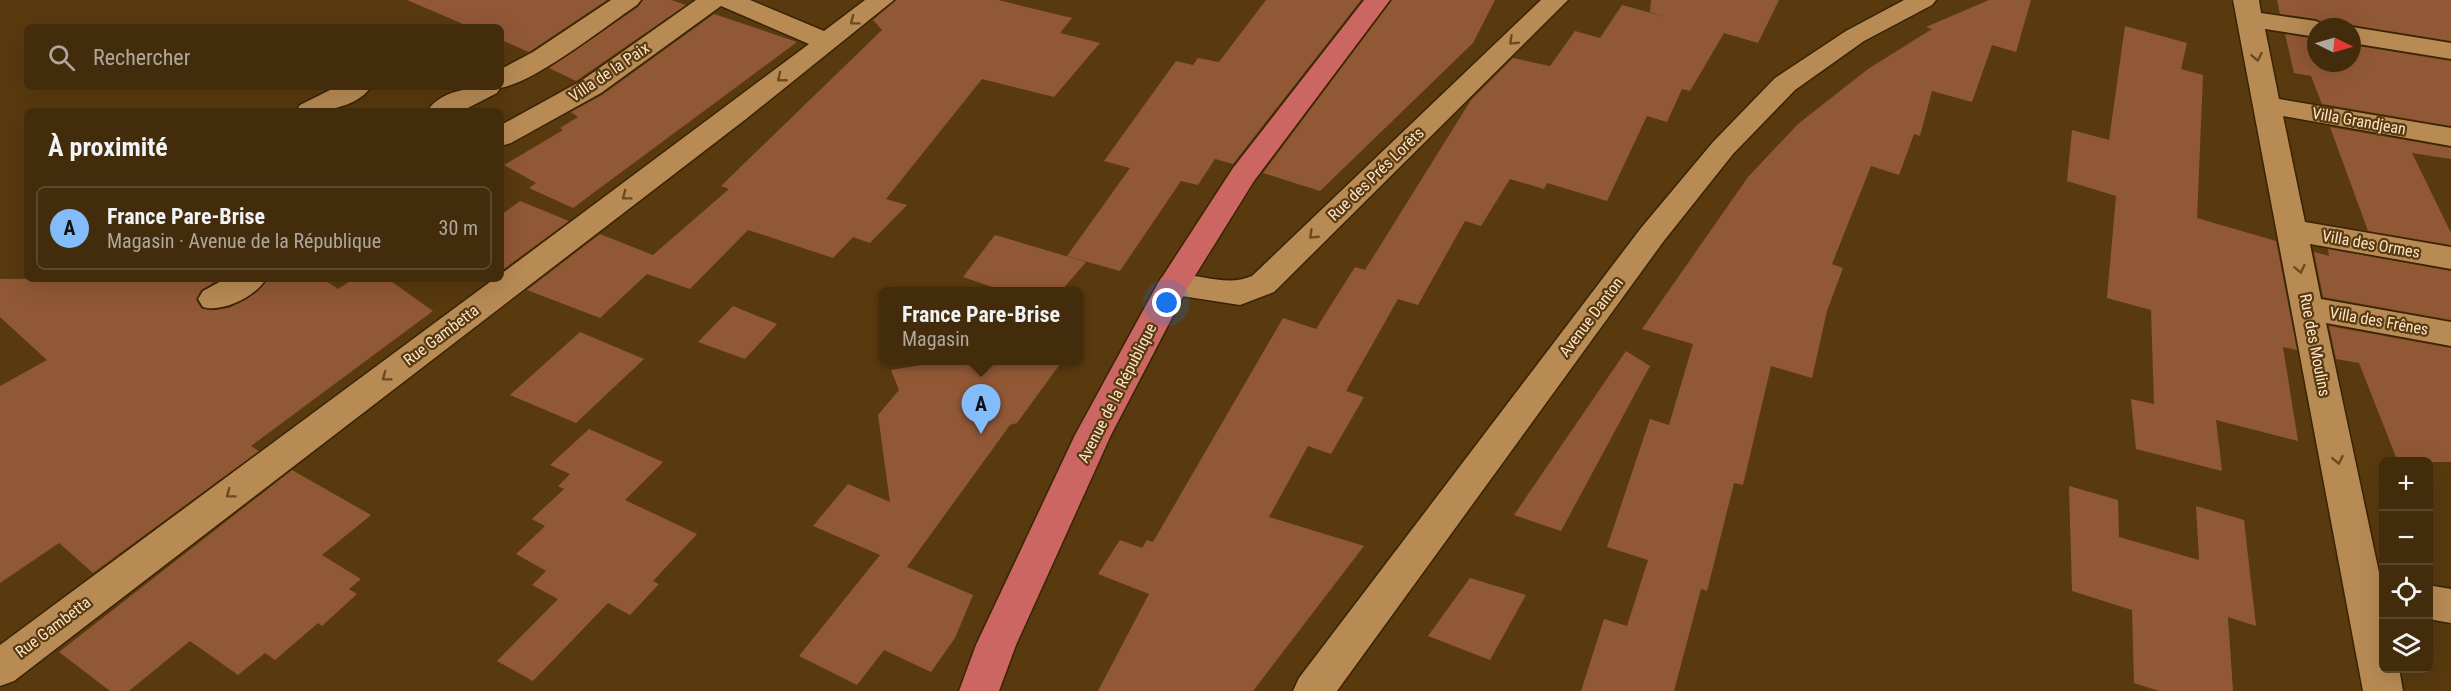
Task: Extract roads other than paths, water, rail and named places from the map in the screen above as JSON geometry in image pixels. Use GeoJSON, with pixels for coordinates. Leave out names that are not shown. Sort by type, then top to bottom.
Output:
{"type":"FeatureCollection","features":[{"type":"Feature","properties":{"kind":"main road","name":"Avenue de la République"},"geometry":{"type":"LineString","coordinates":[[979,691],[996,645],[1093,435],[1173,285],[1243,175],[1377,0]]}},
{"type":"Feature","properties":{"kind":"street"},"geometry":{"type":"LineString","coordinates":[[504,78],[542,58],[628,0]]}},
{"type":"Feature","properties":{"kind":"street","name":"Villa de la Paix"},"geometry":{"type":"LineString","coordinates":[[504,135],[591,87],[712,0]]}},
{"type":"Feature","properties":{"kind":"street"},"geometry":{"type":"LineString","coordinates":[[729,0],[827,42]]}},
{"type":"Feature","properties":{"kind":"street","name":"Rue Gambetta"},"geometry":{"type":"LineString","coordinates":[[0,668],[881,0]]}},
{"type":"Feature","properties":{"kind":"street","name":"Rue des Prés Lorêts"},"geometry":{"type":"LineString","coordinates":[[1173,285],[1240,294],[1263,284],[1555,0]]}},
{"type":"Feature","properties":{"kind":"street","name":"Avenue Danton"},"geometry":{"type":"LineString","coordinates":[[1313,691],[1652,235],[1723,148],[1785,84],[1855,36],[1923,0]]}},
{"type":"Feature","properties":{"kind":"street"},"geometry":{"type":"LineString","coordinates":[[2248,10],[2307,26]]}},
{"type":"Feature","properties":{"kind":"street","name":"Rue des Moulins"},"geometry":{"type":"LineString","coordinates":[[2248,10],[2307,308],[2374,592],[2383,691]]}},
{"type":"Feature","properties":{"kind":"street"},"geometry":{"type":"LineString","coordinates":[[2361,36],[2451,51]]}},
{"type":"Feature","properties":{"kind":"street"},"geometry":{"type":"LineString","coordinates":[[316,108],[351,90]]}},
{"type":"Feature","properties":{"kind":"street"},"geometry":{"type":"LineString","coordinates":[[447,108],[481,90]]}},
{"type":"Feature","properties":{"kind":"street","name":"Villa Grandjean"},"geometry":{"type":"LineString","coordinates":[[2267,105],[2451,137]]}},
{"type":"Feature","properties":{"kind":"street","name":"Villa des Ormes"},"geometry":{"type":"LineString","coordinates":[[2291,230],[2451,258]]}},
{"type":"Feature","properties":{"kind":"street"},"geometry":{"type":"LineString","coordinates":[[214,299],[245,282]]}},
{"type":"Feature","properties":{"kind":"street","name":"Villa des Frênes"},"geometry":{"type":"LineString","coordinates":[[2307,308],[2451,334]]}},
{"type":"Feature","properties":{"kind":"street"},"geometry":{"type":"LineString","coordinates":[[2433,603],[2451,606]]}},
{"type":"Feature","properties":{"kind":"place","name":"France Pare-Brise"},"geometry":{"type":"Point","coordinates":[981,434]}}]}
